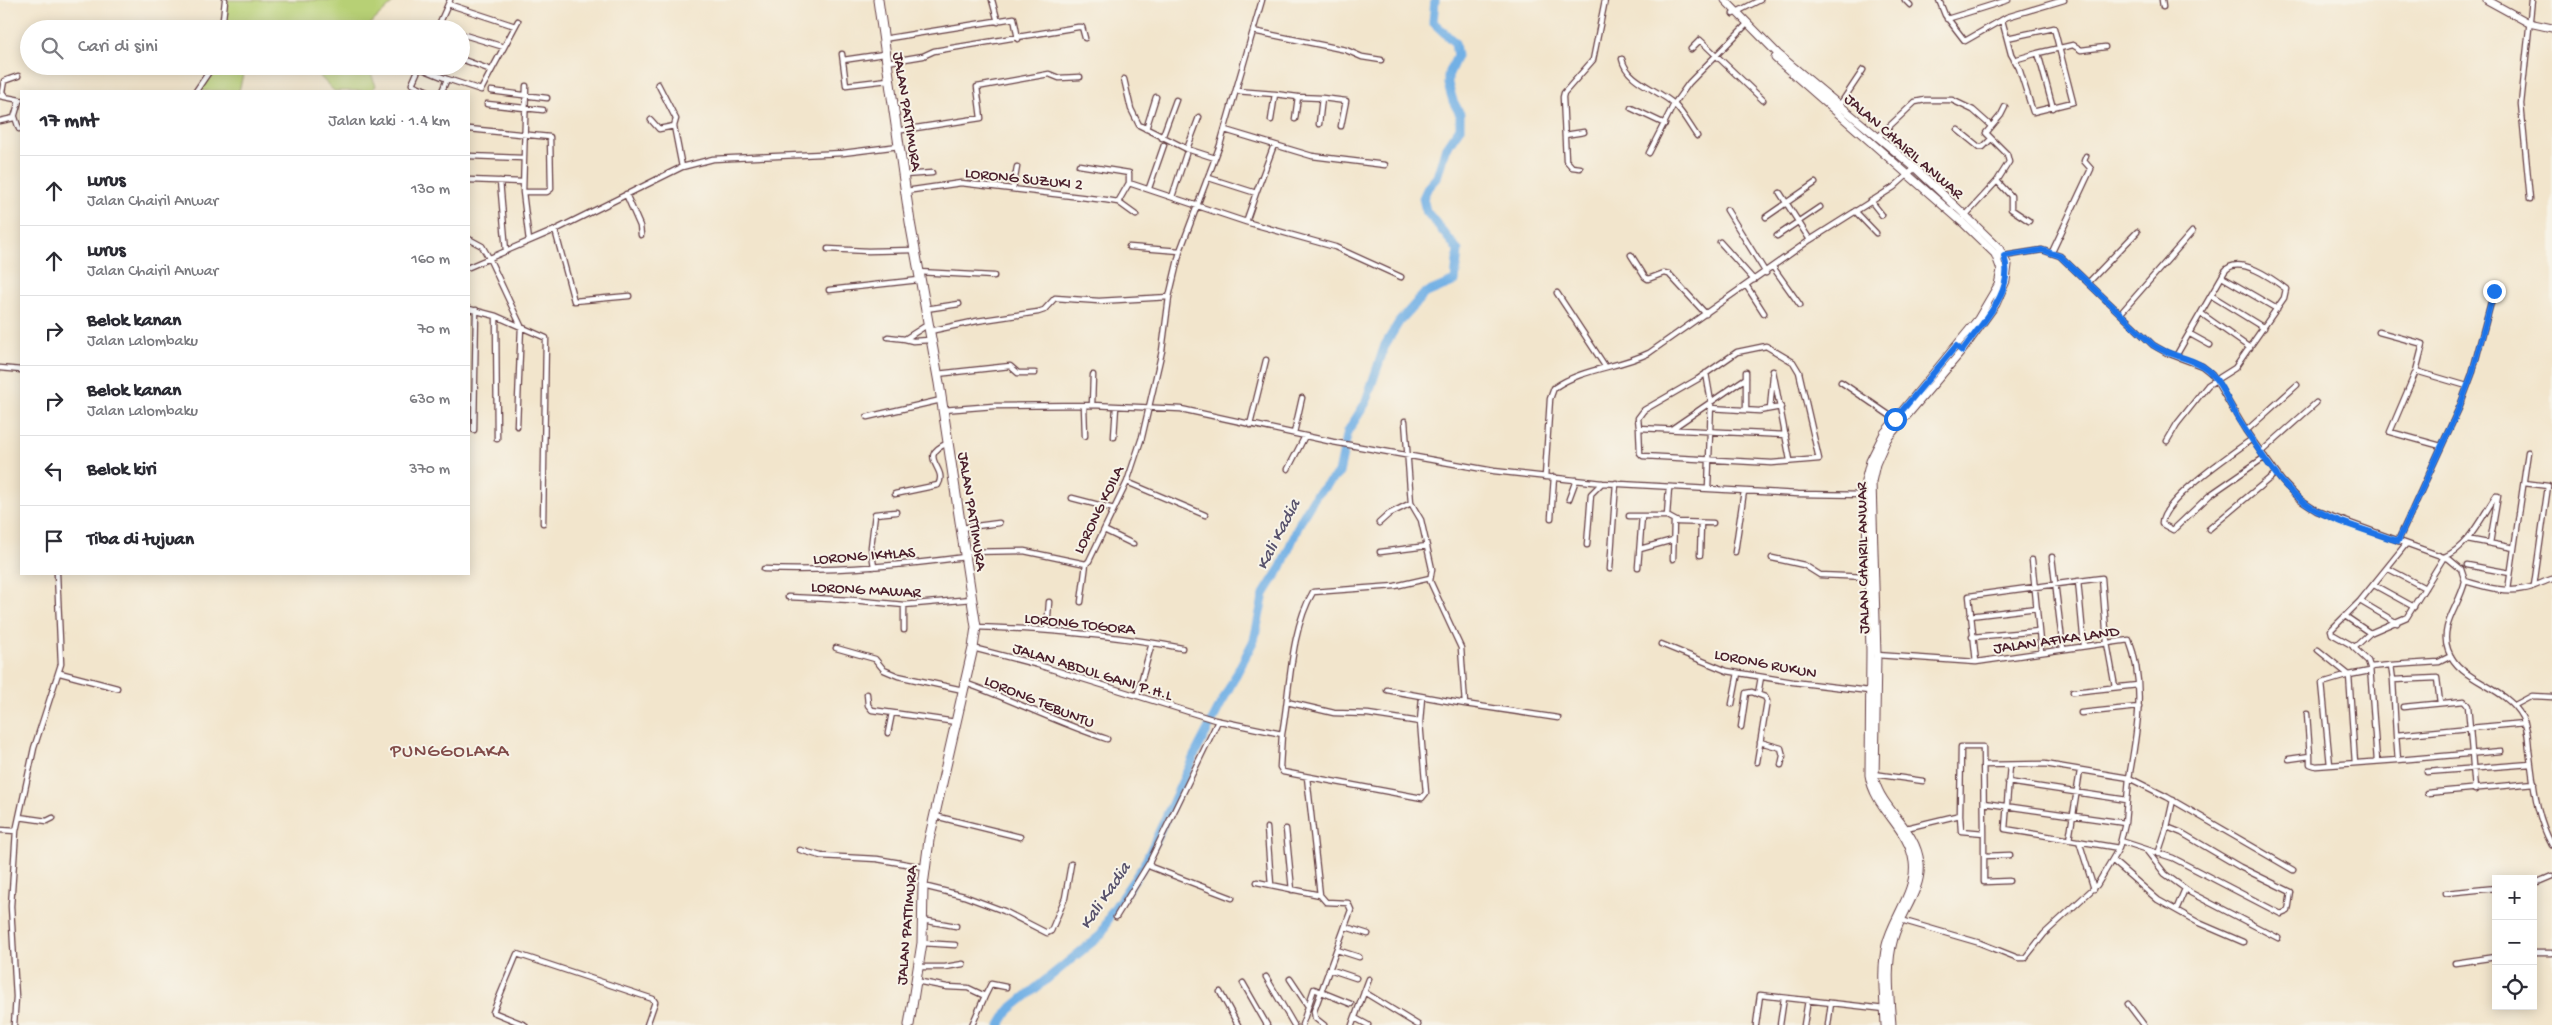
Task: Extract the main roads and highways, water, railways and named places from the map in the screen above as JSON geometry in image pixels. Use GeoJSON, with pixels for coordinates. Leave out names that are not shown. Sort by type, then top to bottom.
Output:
{"type":"FeatureCollection","features":[{"type":"Feature","properties":{"kind":"highway","name":"JALAN PATTIMURA"},"geometry":{"type":"LineString","coordinates":[[878,0],[882,39],[918,276],[937,374],[976,627],[973,648],[933,815],[924,867],[922,943],[909,1025]]}},
{"type":"Feature","properties":{"kind":"main road","name":"JALAN CHAIRIL ANWAR"},"geometry":{"type":"LineString","coordinates":[[1719,0],[1778,54],[1839,106],[1878,136],[1912,171],[2004,256],[2008,273],[2002,291],[1887,440],[1876,464],[1868,495],[1877,655],[1869,775],[1872,791],[1907,841],[1914,864],[1912,881],[1886,943],[1883,985],[1885,1025]]}},
{"type":"Feature","properties":{"kind":"main road","name":"JALAN CHAIRIL ANWAR"},"geometry":{"type":"LineString","coordinates":[[1725,0],[1745,26],[1773,56],[1834,112],[1912,171]]}},
{"type":"Feature","properties":{"kind":"main road"},"geometry":{"type":"LineString","coordinates":[[2487,0],[2529,23],[2552,28]]}},
{"type":"Feature","properties":{"kind":"main road","name":"JALAN CHAIRIL ANWAR"},"geometry":{"type":"LineString","coordinates":[[1892,1025],[1890,982],[1892,950],[1901,920],[1918,884],[1920,869],[1918,850],[1906,828],[1879,793],[1874,774],[1872,710],[1869,691],[1868,495],[1870,461],[1877,443],[1895,419],[1959,348],[1992,297],[2001,270],[1995,254],[1963,218]]}},
{"type":"Feature","properties":{"kind":"waterway","name":"Kali Kadia"},"geometry":{"type":"LineString","coordinates":[[1000,1025],[1009,1010],[1101,935],[1111,913],[1144,865],[1195,754],[1254,640],[1264,594],[1281,567],[1301,520],[1316,495],[1339,473],[1348,431],[1365,404],[1385,345],[1399,322],[1424,294],[1455,281],[1458,250],[1426,211],[1423,198],[1428,187],[1437,177],[1445,150],[1460,128],[1460,114],[1453,101],[1448,84],[1448,76],[1457,56],[1455,43],[1433,22],[1435,0]]}},
{"type":"Feature","properties":{"kind":"district","name":"PUNGGOLAKA"},"geometry":{"type":"Point","coordinates":[450,749]}}]}
